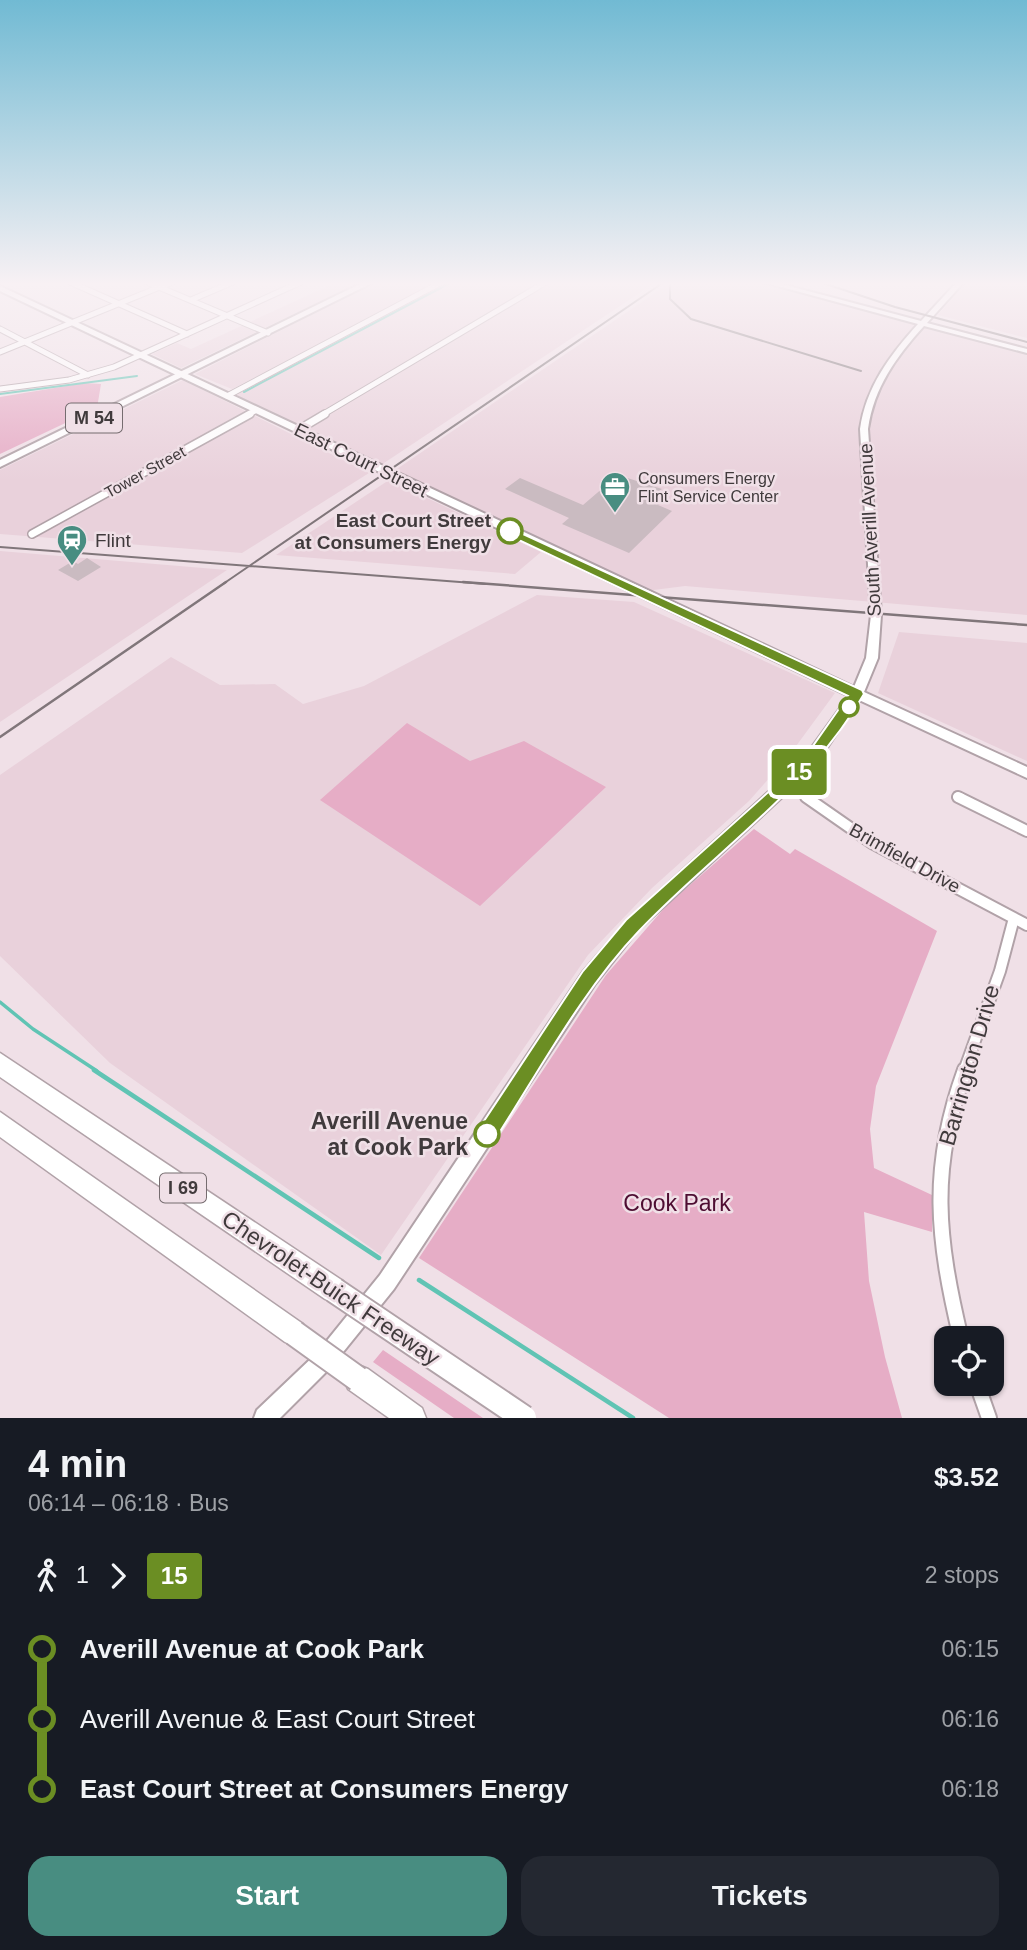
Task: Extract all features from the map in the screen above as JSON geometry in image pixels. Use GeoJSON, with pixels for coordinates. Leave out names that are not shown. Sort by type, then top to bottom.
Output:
{"type":"FeatureCollection","features":[{"type":"Feature","properties":{"kind":"highway"},"geometry":{"type":"LineString","coordinates":[[0,1054],[33,1086]]}},
{"type":"Feature","properties":{"kind":"highway","name":"Chevrolet-Buick Freeway"},"geometry":{"type":"LineString","coordinates":[[0,1063],[524,1418]]}},
{"type":"Feature","properties":{"kind":"highway"},"geometry":{"type":"LineString","coordinates":[[0,1123],[412,1418]]}},
{"type":"Feature","properties":{"kind":"main road","name":"M 54"},"geometry":{"type":"LineString","coordinates":[[0,464],[237,348]]}},
{"type":"Feature","properties":{"kind":"street"},"geometry":{"type":"LineString","coordinates":[[37,348],[88,375]]}},
{"type":"Feature","properties":{"kind":"street","name":"East Court Street"},"geometry":{"type":"LineString","coordinates":[[127,348],[1027,773]]}},
{"type":"Feature","properties":{"kind":"street"},"geometry":{"type":"LineString","coordinates":[[0,389],[88,375],[157,348]]}},
{"type":"Feature","properties":{"kind":"street"},"geometry":{"type":"LineString","coordinates":[[227,396],[317,348]]}},
{"type":"Feature","properties":{"kind":"street"},"geometry":{"type":"LineString","coordinates":[[298,430],[435,348]]}},
{"type":"Feature","properties":{"kind":"street","name":"South Averill Avenue"},"geometry":{"type":"LineString","coordinates":[[265,1418],[324,1360],[387,1282],[589,978],[632,926],[789,782],[815,754],[857,694],[872,658],[876,615],[864,429],[866,408],[879,378],[904,348]]}},
{"type":"Feature","properties":{"kind":"street","name":"Tower Street"},"geometry":{"type":"LineString","coordinates":[[32,534],[257,410]]}},
{"type":"Feature","properties":{"kind":"street","name":"Brimfield Drive"},"geometry":{"type":"LineString","coordinates":[[789,782],[819,808],[869,840],[1027,925]]}},
{"type":"Feature","properties":{"kind":"street"},"geometry":{"type":"LineString","coordinates":[[958,797],[1027,831]]}},
{"type":"Feature","properties":{"kind":"street","name":"Barrington Drive"},"geometry":{"type":"LineString","coordinates":[[958,1326],[944,1263],[939,1215],[946,1129],[1014,918]]}},
{"type":"Feature","properties":{"kind":"street"},"geometry":{"type":"LineString","coordinates":[[981,1396],[989,1418]]}},
{"type":"Feature","properties":{"kind":"shaded area"},"geometry":{"type":"Polygon","coordinates":[[[165,348],[222,348],[181,368],[152,354],[165,348]]]}},
{"type":"Feature","properties":{"kind":"shaded area"},"geometry":{"type":"Polygon","coordinates":[[[246,348],[312,348],[232,389],[195,374],[246,348]]]}},
{"type":"Feature","properties":{"kind":"shaded area"},"geometry":{"type":"Polygon","coordinates":[[[318,348],[557,348],[381,465],[237,394],[318,348]]]}},
{"type":"Feature","properties":{"kind":"shaded area"},"geometry":{"type":"Polygon","coordinates":[[[574,348],[1009,348],[1027,353],[1027,615],[685,586],[646,591],[394,471],[574,348]]]}},
{"type":"Feature","properties":{"kind":"shaded area"},"geometry":{"type":"Polygon","coordinates":[[[183,380],[369,473],[242,553],[0,534],[0,470],[183,380]]]}},
{"type":"Feature","properties":{"kind":"shaded area"},"geometry":{"type":"Polygon","coordinates":[[[389,480],[541,552],[515,574],[276,555],[389,480]]]}},
{"type":"Feature","properties":{"kind":"shaded area"},"geometry":{"type":"Polygon","coordinates":[[[0,551],[227,570],[0,722],[0,551]]]}},
{"type":"Feature","properties":{"kind":"shaded area"},"geometry":{"type":"Polygon","coordinates":[[[537,595],[634,602],[835,693],[788,757],[749,801],[652,888],[588,955],[381,1255],[110,1063],[0,956],[0,775],[171,657],[220,685],[275,684],[303,704],[364,686],[537,595]]]}},
{"type":"Feature","properties":{"kind":"shaded area"},"geometry":{"type":"Polygon","coordinates":[[[899,632],[1027,643],[1027,761],[878,693],[899,632]]]}},
{"type":"Feature","properties":{"kind":"green space"},"geometry":{"type":"Polygon","coordinates":[[[85,383],[101,384],[97,408],[0,454],[0,397],[85,383]]]}},
{"type":"Feature","properties":{"kind":"green space"},"geometry":{"type":"Polygon","coordinates":[[[407,723],[470,761],[524,741],[606,787],[480,906],[320,800],[407,723]]]}},
{"type":"Feature","properties":{"kind":"green space","name":"Cook Park"},"geometry":{"type":"Polygon","coordinates":[[[754,829],[790,854],[795,849],[937,931],[876,1086],[870,1129],[874,1168],[932,1195],[932,1232],[864,1212],[869,1281],[885,1357],[902,1418],[669,1418],[419,1258],[606,975],[667,905],[754,829]]]}},
{"type":"Feature","properties":{"kind":"green space"},"geometry":{"type":"Polygon","coordinates":[[[383,1350],[483,1418],[454,1418],[373,1362],[383,1350]]]}},
{"type":"Feature","properties":{"kind":"building","name":"Consumers Energy Flint Service Center"},"geometry":{"type":"Polygon","coordinates":[[[618,475],[662,489],[659,491],[668,495],[658,505],[672,511],[629,553],[562,524],[569,518],[505,489],[520,478],[583,505],[618,475]]]}},
{"type":"Feature","properties":{"kind":"building"},"geometry":{"type":"Polygon","coordinates":[[[87,558],[101,567],[78,581],[58,570],[73,561],[78,564],[87,558]]]}},
{"type":"Feature","properties":{"kind":"waterway"},"geometry":{"type":"LineString","coordinates":[[244,392],[327,348]]}},
{"type":"Feature","properties":{"kind":"waterway"},"geometry":{"type":"LineString","coordinates":[[0,394],[137,376]]}},
{"type":"Feature","properties":{"kind":"waterway"},"geometry":{"type":"LineString","coordinates":[[0,1002],[33,1029],[97,1071]]}},
{"type":"Feature","properties":{"kind":"waterway"},"geometry":{"type":"LineString","coordinates":[[94,1070],[379,1258]]}},
{"type":"Feature","properties":{"kind":"waterway"},"geometry":{"type":"LineString","coordinates":[[419,1280],[633,1418]]}},
{"type":"Feature","properties":{"kind":"railway"},"geometry":{"type":"LineString","coordinates":[[249,566],[567,348]]}},
{"type":"Feature","properties":{"kind":"railway"},"geometry":{"type":"LineString","coordinates":[[786,348],[861,371]]}},
{"type":"Feature","properties":{"kind":"railway"},"geometry":{"type":"LineString","coordinates":[[0,547],[249,566]]}},
{"type":"Feature","properties":{"kind":"railway"},"geometry":{"type":"LineString","coordinates":[[223,584],[249,566]]}},
{"type":"Feature","properties":{"kind":"railway"},"geometry":{"type":"LineString","coordinates":[[249,566],[486,584]]}},
{"type":"Feature","properties":{"kind":"railway"},"geometry":{"type":"LineString","coordinates":[[0,737],[226,582]]}},
{"type":"Feature","properties":{"kind":"railway"},"geometry":{"type":"LineString","coordinates":[[463,582],[1027,625]]}},
{"type":"Feature","properties":{"kind":"bus line","name":"15"},"geometry":{"type":"LineString","coordinates":[[487,1134],[589,978],[632,926],[789,782],[815,754],[857,694],[510,531]]}},
{"type":"Feature","properties":{"kind":"place","name":"Consumers Energy Flint Service Center"},"geometry":{"type":"Point","coordinates":[615,514]}},
{"type":"Feature","properties":{"kind":"place","name":"East Court Street at Consumers Energy"},"geometry":{"type":"Point","coordinates":[510,531]}},
{"type":"Feature","properties":{"kind":"place","name":"Flint"},"geometry":{"type":"Point","coordinates":[72,567]}},
{"type":"Feature","properties":{"kind":"place","name":"Averill Avenue at Cook Park"},"geometry":{"type":"Point","coordinates":[487,1134]}}]}
